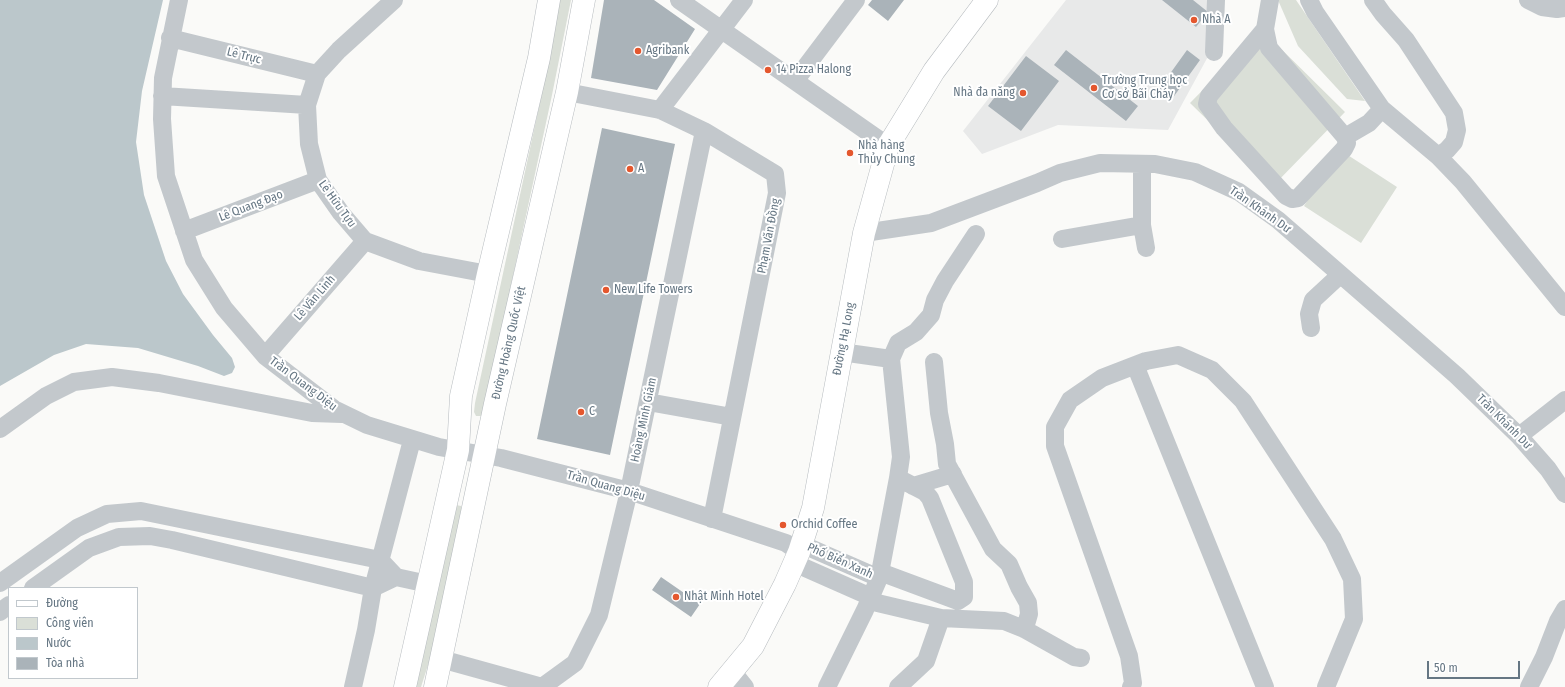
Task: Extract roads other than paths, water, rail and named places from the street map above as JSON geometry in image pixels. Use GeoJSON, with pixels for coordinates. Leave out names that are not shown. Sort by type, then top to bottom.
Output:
{"type":"FeatureCollection","features":[{"type":"Feature","properties":{"kind":"main road"},"geometry":{"type":"LineString","coordinates":[[404,687],[458,450],[461,396],[538,58],[549,0]]}},
{"type":"Feature","properties":{"kind":"main road","name":"Đường Hoàng Quốc Việt"},"geometry":{"type":"LineString","coordinates":[[435,687],[484,455],[567,92],[584,0]]}},
{"type":"Feature","properties":{"kind":"main road","name":"Đường Hạ Long"},"geometry":{"type":"LineString","coordinates":[[732,682],[753,646],[785,584],[798,553],[813,508],[864,233],[888,146],[934,71],[987,0]]}},
{"type":"Feature","properties":{"kind":"street","name":"Trần Quang Diệu"},"geometry":{"type":"LineString","coordinates":[[179,0],[163,78],[162,119],[166,176],[194,260],[224,308],[266,356],[334,409],[367,425],[412,440],[484,455],[629,491],[786,542],[798,553]]}},
{"type":"Feature","properties":{"kind":"street","name":"Lê Hữu Tựu"},"geometry":{"type":"LineString","coordinates":[[394,0],[339,50],[317,74],[307,105],[309,144],[318,180],[341,213],[365,241],[418,261],[488,274]]}},
{"type":"Feature","properties":{"kind":"street"},"geometry":{"type":"LineString","coordinates":[[679,0],[723,29],[888,146]]}},
{"type":"Feature","properties":{"kind":"street"},"geometry":{"type":"LineString","coordinates":[[660,110],[744,0]]}},
{"type":"Feature","properties":{"kind":"street"},"geometry":{"type":"LineString","coordinates":[[795,81],[856,0]]}},
{"type":"Feature","properties":{"kind":"street"},"geometry":{"type":"LineString","coordinates":[[1214,52],[1216,0]]}},
{"type":"Feature","properties":{"kind":"street"},"geometry":{"type":"LineString","coordinates":[[1270,0],[1265,29],[1269,48],[1344,137],[1347,143],[1344,149],[1278,220]]}},
{"type":"Feature","properties":{"kind":"street"},"geometry":{"type":"LineString","coordinates":[[1309,0],[1382,109],[1438,156],[1463,182],[1565,307]]}},
{"type":"Feature","properties":{"kind":"street"},"geometry":{"type":"LineString","coordinates":[[1373,0],[1406,40],[1454,113],[1457,130],[1454,142],[1447,150],[1438,156]]}},
{"type":"Feature","properties":{"kind":"street"},"geometry":{"type":"LineString","coordinates":[[1528,0],[1542,7],[1557,9],[1565,8]]}},
{"type":"Feature","properties":{"kind":"street"},"geometry":{"type":"LineString","coordinates":[[1265,29],[1209,96],[1207,104],[1224,128],[1286,196],[1292,199],[1298,198]]}},
{"type":"Feature","properties":{"kind":"street","name":"Lê Trực"},"geometry":{"type":"LineString","coordinates":[[170,38],[317,74]]}},
{"type":"Feature","properties":{"kind":"street","name":"Phạm Văn Đồng"},"geometry":{"type":"LineString","coordinates":[[567,92],[660,110],[704,131],[775,174],[777,193],[712,519]]}},
{"type":"Feature","properties":{"kind":"street"},"geometry":{"type":"LineString","coordinates":[[162,96],[307,105]]}},
{"type":"Feature","properties":{"kind":"street"},"geometry":{"type":"LineString","coordinates":[[1344,137],[1369,123],[1382,109]]}},
{"type":"Feature","properties":{"kind":"street","name":"Hoàng Minh Giám"},"geometry":{"type":"LineString","coordinates":[[542,687],[575,663],[599,615],[629,491],[704,131]]}},
{"type":"Feature","properties":{"kind":"street","name":"Trần Khánh Dư"},"geometry":{"type":"LineString","coordinates":[[864,233],[931,223],[1060,173],[1100,163],[1155,164],[1195,172],[1239,192],[1278,220],[1457,376],[1519,436],[1548,469],[1565,494]]}},
{"type":"Feature","properties":{"kind":"street"},"geometry":{"type":"LineString","coordinates":[[1142,164],[1142,225],[1146,248]]}},
{"type":"Feature","properties":{"kind":"street","name":"Lê Quang Đạo"},"geometry":{"type":"LineString","coordinates":[[184,231],[318,180]]}},
{"type":"Feature","properties":{"kind":"street"},"geometry":{"type":"LineString","coordinates":[[1062,239],[1142,225]]}},
{"type":"Feature","properties":{"kind":"street"},"geometry":{"type":"LineString","coordinates":[[827,687],[870,599],[879,575],[906,482],[901,457],[900,433],[891,359],[898,343],[916,332],[931,315],[935,300],[945,281],[976,234]]}},
{"type":"Feature","properties":{"kind":"street","name":"Lê Văn Linh"},"geometry":{"type":"LineString","coordinates":[[266,356],[365,241]]}},
{"type":"Feature","properties":{"kind":"street"},"geometry":{"type":"LineString","coordinates":[[1311,328],[1309,314],[1313,300],[1340,275]]}},
{"type":"Feature","properties":{"kind":"street"},"geometry":{"type":"LineString","coordinates":[[841,352],[891,359]]}},
{"type":"Feature","properties":{"kind":"street"},"geometry":{"type":"LineString","coordinates":[[1131,687],[1133,683],[1129,656],[1055,446],[1055,427],[1070,400],[1102,378],[1146,361],[1178,355],[1212,370],[1243,401],[1333,539],[1352,579],[1354,619],[1326,687]]}},
{"type":"Feature","properties":{"kind":"street"},"geometry":{"type":"LineString","coordinates":[[934,362],[939,413],[947,464],[993,549],[1010,564],[1019,587],[1028,603],[1029,614],[1024,629]]}},
{"type":"Feature","properties":{"kind":"street"},"geometry":{"type":"LineString","coordinates":[[1135,365],[1265,687]]}},
{"type":"Feature","properties":{"kind":"street"},"geometry":{"type":"LineString","coordinates":[[0,429],[46,396],[74,382],[112,377],[159,383],[312,413],[344,414]]}},
{"type":"Feature","properties":{"kind":"street"},"geometry":{"type":"LineString","coordinates":[[1519,436],[1565,400]]}},
{"type":"Feature","properties":{"kind":"street"},"geometry":{"type":"LineString","coordinates":[[648,402],[732,417]]}},
{"type":"Feature","properties":{"kind":"street"},"geometry":{"type":"LineString","coordinates":[[353,687],[366,630],[373,588],[412,440]]}},
{"type":"Feature","properties":{"kind":"street"},"geometry":{"type":"LineString","coordinates":[[906,482],[953,474]]}},
{"type":"Feature","properties":{"kind":"street"},"geometry":{"type":"LineString","coordinates":[[906,482],[925,492],[930,498],[964,582],[964,597],[973,597],[982,619]]}},
{"type":"Feature","properties":{"kind":"street"},"geometry":{"type":"LineString","coordinates":[[0,583],[77,528],[107,514],[141,510],[380,560],[396,577],[428,584]]}},
{"type":"Feature","properties":{"kind":"street"},"geometry":{"type":"LineString","coordinates":[[107,514],[119,537]]}},
{"type":"Feature","properties":{"kind":"street"},"geometry":{"type":"LineString","coordinates":[[34,587],[89,548],[119,537],[150,536],[373,588],[396,577]]}},
{"type":"Feature","properties":{"kind":"street","name":"Phố Biển Xanh"},"geometry":{"type":"LineString","coordinates":[[798,553],[879,575],[958,601],[964,597]]}},
{"type":"Feature","properties":{"kind":"street","name":"Phố Biển Xanh"},"geometry":{"type":"LineString","coordinates":[[798,553],[870,599],[936,617],[1004,621],[1024,629],[1074,657],[1081,658]]}},
{"type":"Feature","properties":{"kind":"street"},"geometry":{"type":"LineString","coordinates":[[898,687],[926,661],[936,617],[936,593]]}},
{"type":"Feature","properties":{"kind":"street"},"geometry":{"type":"LineString","coordinates":[[0,612],[8,606]]}},
{"type":"Feature","properties":{"kind":"street"},"geometry":{"type":"LineString","coordinates":[[1529,687],[1544,657],[1558,621],[1565,609]]}},
{"type":"Feature","properties":{"kind":"street"},"geometry":{"type":"LineString","coordinates":[[441,659],[542,687]]}},
{"type":"Feature","properties":{"kind":"water"},"geometry":{"type":"Polygon","coordinates":[[[0,0],[163,0],[142,91],[136,142],[144,195],[166,261],[183,294],[232,358],[235,367],[232,373],[224,376],[198,366],[138,348],[86,344],[54,355],[0,386],[0,0]]]}},
{"type":"Feature","properties":{"kind":"place","name":"Nhà A"},"geometry":{"type":"Point","coordinates":[1194,20]}},
{"type":"Feature","properties":{"kind":"place","name":"Agribank"},"geometry":{"type":"Point","coordinates":[638,51]}},
{"type":"Feature","properties":{"kind":"place","name":"14 Pizza Halong"},"geometry":{"type":"Point","coordinates":[768,70]}},
{"type":"Feature","properties":{"kind":"place","name":"Trường Trung học Cơ sở Bãi Cháy"},"geometry":{"type":"Point","coordinates":[1094,88]}},
{"type":"Feature","properties":{"kind":"place","name":"Nhà đa năng"},"geometry":{"type":"Point","coordinates":[1023,93]}},
{"type":"Feature","properties":{"kind":"place","name":"Nhà hàng Thủy Chung"},"geometry":{"type":"Point","coordinates":[850,153]}},
{"type":"Feature","properties":{"kind":"place","name":"A"},"geometry":{"type":"Point","coordinates":[630,169]}},
{"type":"Feature","properties":{"kind":"place","name":"New Life Towers"},"geometry":{"type":"Point","coordinates":[606,290]}},
{"type":"Feature","properties":{"kind":"place","name":"C"},"geometry":{"type":"Point","coordinates":[581,412]}},
{"type":"Feature","properties":{"kind":"place","name":"Orchid Coffee"},"geometry":{"type":"Point","coordinates":[783,525]}},
{"type":"Feature","properties":{"kind":"place","name":"Nhật Minh Hotel"},"geometry":{"type":"Point","coordinates":[676,597]}}]}
